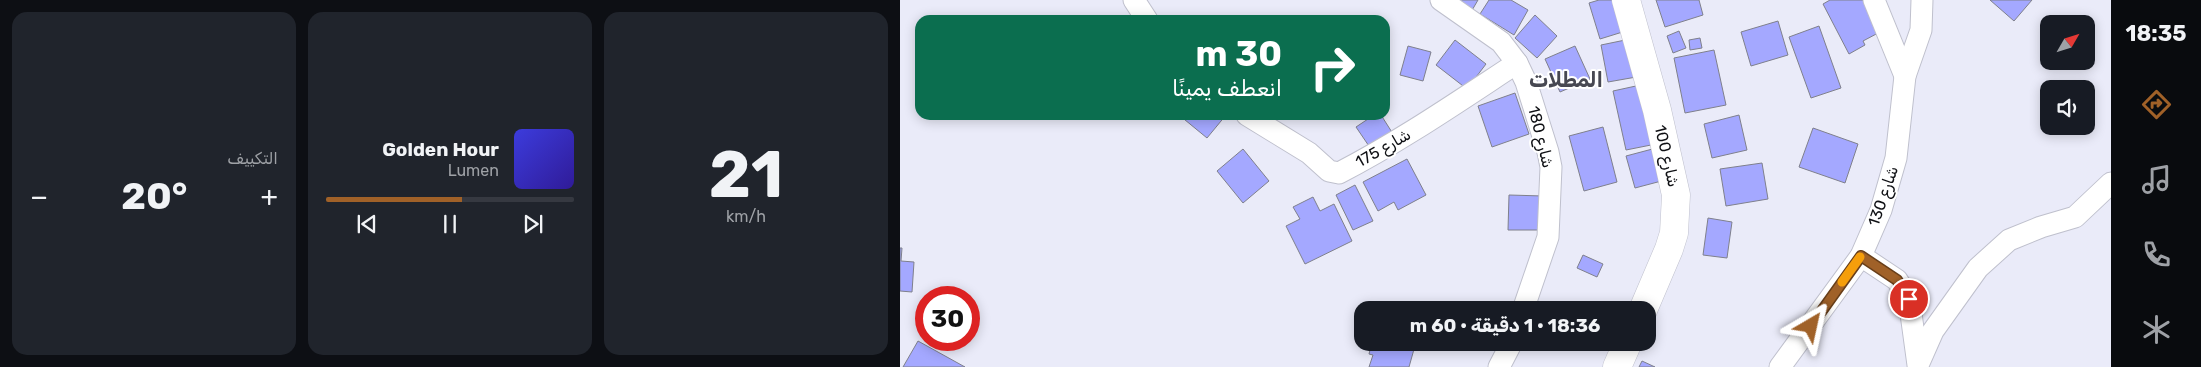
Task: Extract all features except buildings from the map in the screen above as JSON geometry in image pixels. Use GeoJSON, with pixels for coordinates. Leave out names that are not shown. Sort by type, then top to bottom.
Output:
{"type":"FeatureCollection","features":[{"type":"Feature","properties":{"kind":"main road","name":"شارع 100"},"geometry":{"type":"LineString","coordinates":[[1626,0],[1657,110],[1676,200],[1676,219],[1669,249],[1647,301]]}},
{"type":"Feature","properties":{"kind":"main road"},"geometry":{"type":"LineString","coordinates":[[1616,367],[1624,351]]}},
{"type":"Feature","properties":{"kind":"street"},"geometry":{"type":"LineString","coordinates":[[1134,0],[1144,15]]}},
{"type":"Feature","properties":{"kind":"street","name":"شارع 180"},"geometry":{"type":"LineString","coordinates":[[1441,0],[1501,42],[1517,63],[1529,90],[1548,152],[1551,167],[1548,237],[1526,301]]}},
{"type":"Feature","properties":{"kind":"street"},"geometry":{"type":"LineString","coordinates":[[1874,0],[1905,76]]}},
{"type":"Feature","properties":{"kind":"street","name":"شارع 130"},"geometry":{"type":"LineString","coordinates":[[1780,367],[1861,256],[1880,210],[1896,158],[1905,76],[1921,30],[1922,0]]}},
{"type":"Feature","properties":{"kind":"street","name":"شارع 175"},"geometry":{"type":"LineString","coordinates":[[1256,120],[1309,153],[1329,171],[1339,173],[1372,156],[1432,119],[1517,63]]}},
{"type":"Feature","properties":{"kind":"street"},"geometry":{"type":"LineString","coordinates":[[1918,366],[1933,331],[1978,268],[2009,240],[2041,227],[2076,217],[2111,184]]}},
{"type":"Feature","properties":{"kind":"street"},"geometry":{"type":"LineString","coordinates":[[1861,256],[1897,280],[1909,299],[1918,366]]}},
{"type":"Feature","properties":{"kind":"street"},"geometry":{"type":"LineString","coordinates":[[1499,367],[1507,351]]}},
{"type":"Feature","properties":{"kind":"slow traffic"},"geometry":{"type":"LineString","coordinates":[[1842,282],[1860,257]]}},
{"type":"Feature","properties":{"kind":"district","name":"المطلات"},"geometry":{"type":"Point","coordinates":[1566,79]}},
{"type":"Feature","properties":{"kind":"route"},"geometry":{"type":"LineString","coordinates":[[1811,326],[1861,256],[1897,280],[1909,299]]}}]}
